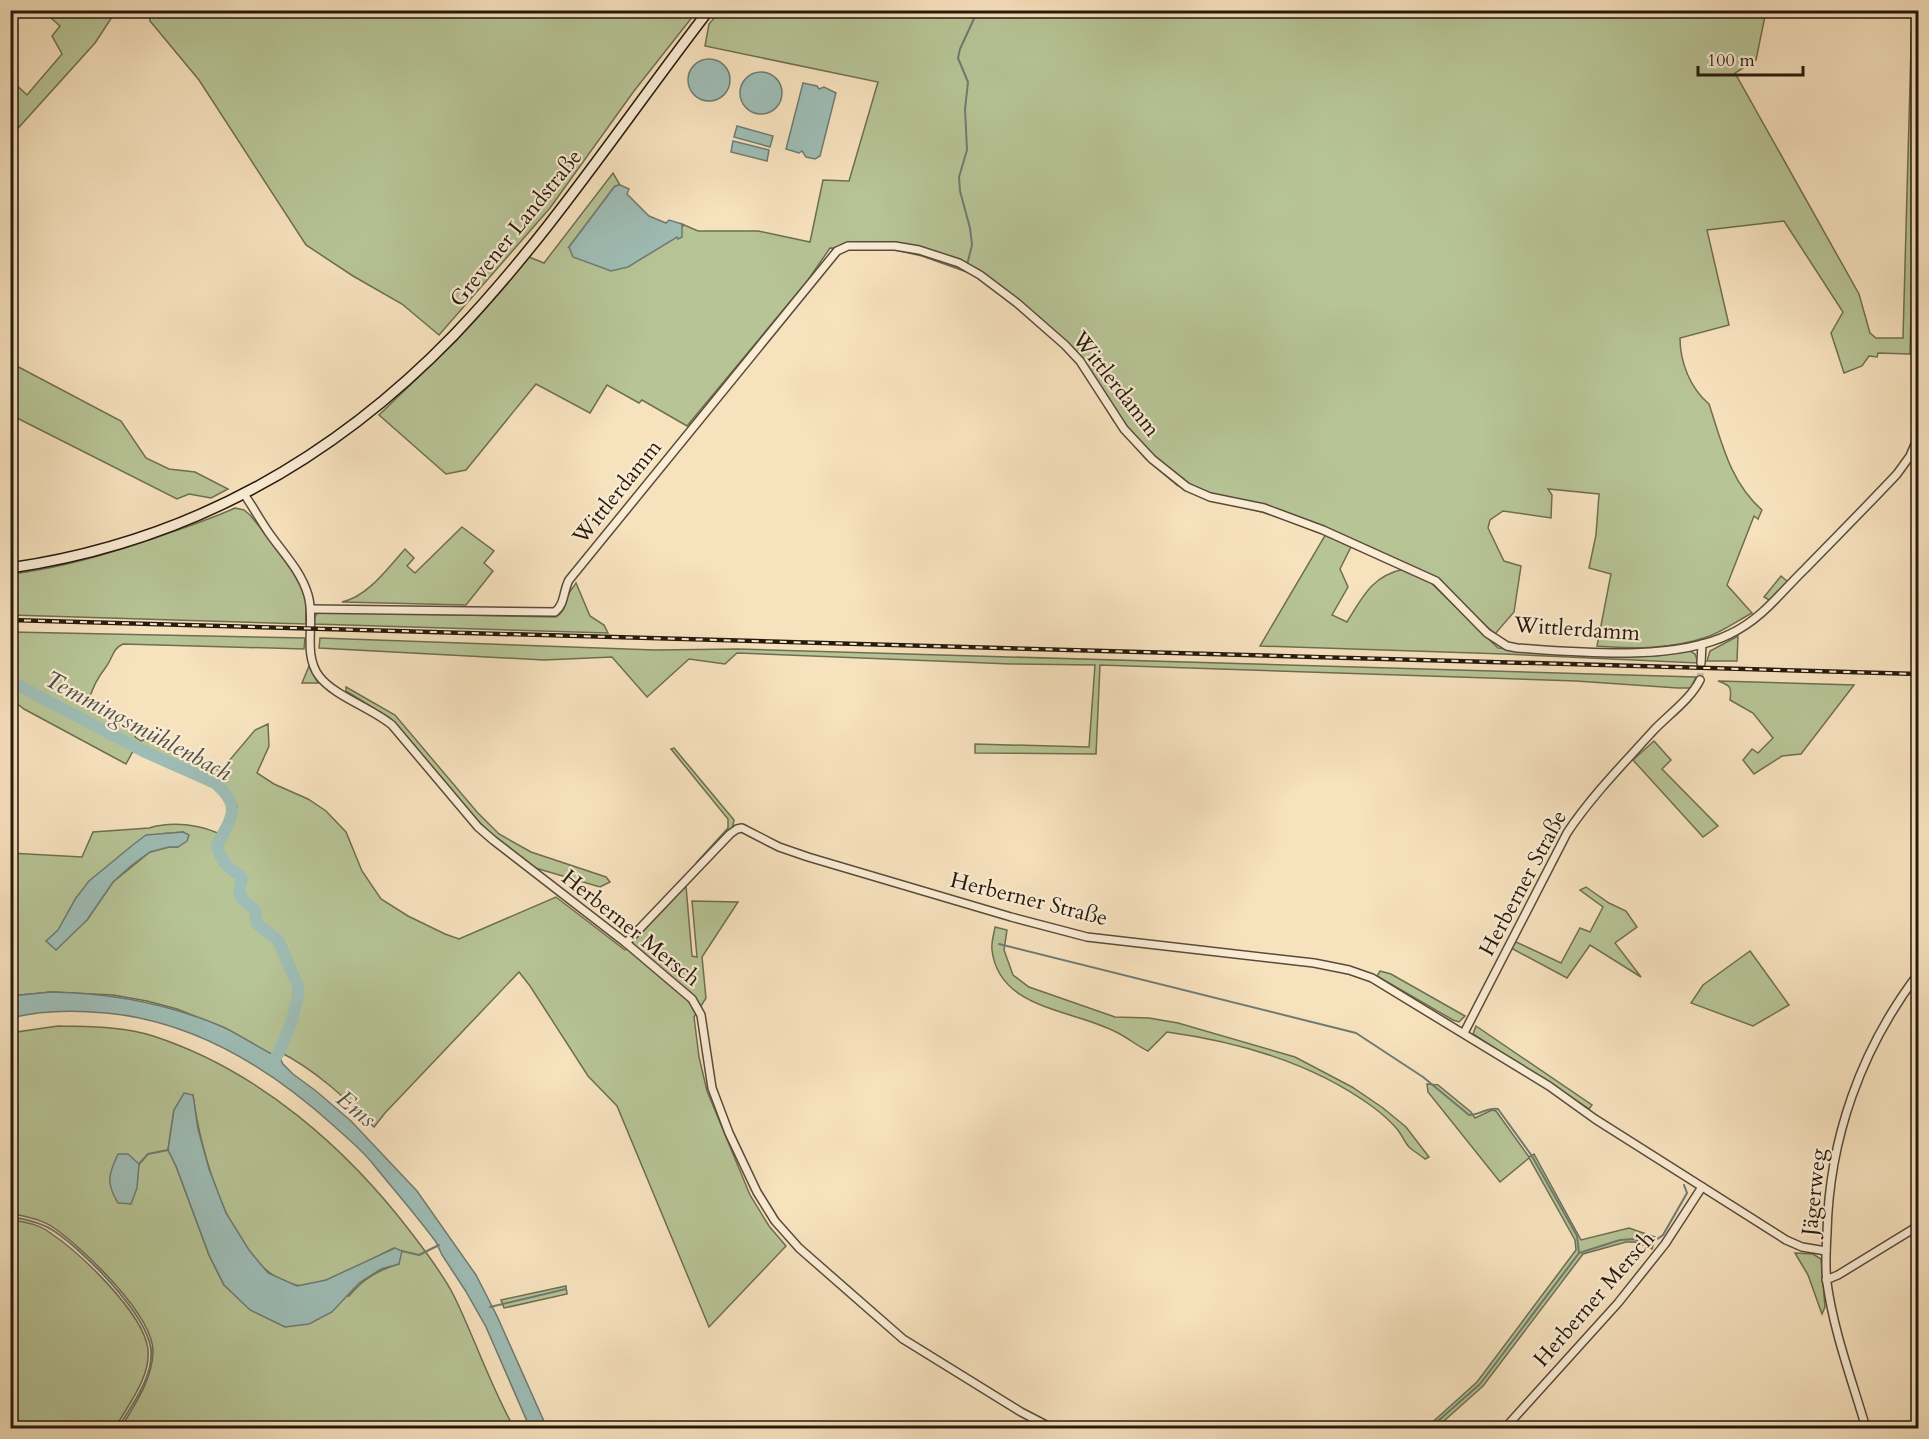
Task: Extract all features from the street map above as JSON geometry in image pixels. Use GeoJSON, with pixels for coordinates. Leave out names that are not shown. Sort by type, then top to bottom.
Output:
{"type":"FeatureCollection","features":[{"type":"Feature","properties":{"kind":"street","name":"Grevener Landstraße"},"geometry":{"type":"LineString","coordinates":[[10,568],[127,542],[195,517],[244,494],[288,469],[327,444],[396,390],[436,353],[479,307],[543,230],[709,10]]}},
{"type":"Feature","properties":{"kind":"street","name":"Wittlerdamm"},"geometry":{"type":"LineString","coordinates":[[311,609],[555,612],[562,604],[569,580],[837,251],[848,246],[895,246],[919,250],[959,263],[1000,289],[1035,317],[1080,361],[1124,429],[1152,459],[1187,487],[1210,497],[1264,508],[1436,581],[1487,633],[1507,646],[1535,650],[1652,652],[1702,644],[1728,635],[1748,624],[1776,601],[1803,570],[1897,474],[1910,456],[1918,437]]}},
{"type":"Feature","properties":{"kind":"street"},"geometry":{"type":"LineString","coordinates":[[1918,255],[1916,353],[1918,405]]}},
{"type":"Feature","properties":{"kind":"street","name":"Herberner Mersch"},"geometry":{"type":"LineString","coordinates":[[244,494],[300,576],[309,597],[310,654],[319,676],[330,687],[392,725],[478,827],[626,943],[692,999],[701,1015],[712,1088],[729,1132],[756,1192],[784,1233],[816,1264],[903,1339],[1021,1412],[1052,1428]]}},
{"type":"Feature","properties":{"kind":"street"},"geometry":{"type":"LineString","coordinates":[[1701,663],[1702,644]]}},
{"type":"Feature","properties":{"kind":"street","name":"Herberner Straße"},"geometry":{"type":"LineString","coordinates":[[1464,1033],[1567,833],[1578,817],[1700,680]]}},
{"type":"Feature","properties":{"kind":"street","name":"Herberner Straße"},"geometry":{"type":"LineString","coordinates":[[626,943],[730,834],[742,828],[779,847],[808,857],[1087,937],[1269,957],[1349,970],[1372,978],[1464,1033],[1549,1086],[1595,1119],[1786,1239],[1802,1247],[1826,1251]]}},
{"type":"Feature","properties":{"kind":"street","name":"Jägerweg"},"geometry":{"type":"LineString","coordinates":[[1866,1428],[1837,1336],[1827,1280],[1827,1206],[1839,1136],[1861,1071],[1878,1036],[1918,974]]}},
{"type":"Feature","properties":{"kind":"street","name":"Herberner Mersch"},"geometry":{"type":"LineString","coordinates":[[1505,1428],[1625,1295],[1665,1244],[1702,1187]]}},
{"type":"Feature","properties":{"kind":"street"},"geometry":{"type":"LineString","coordinates":[[1827,1280],[1918,1226]]}},
{"type":"Feature","properties":{"kind":"green space"},"geometry":{"type":"Polygon","coordinates":[[[149,10],[697,11],[634,91],[550,208],[439,335],[402,304],[353,276],[306,245],[199,80],[150,21],[149,10]]]}},
{"type":"Feature","properties":{"kind":"green space"},"geometry":{"type":"Polygon","coordinates":[[[43,11],[116,11],[95,43],[11,136],[11,80],[27,95],[62,54],[52,36],[60,26],[43,11]]]}},
{"type":"Feature","properties":{"kind":"green space"},"geometry":{"type":"Polygon","coordinates":[[[720,11],[1766,11],[1756,60],[1735,73],[1859,294],[1870,333],[1876,338],[1903,338],[1912,11],[1918,11],[1910,354],[1878,353],[1877,357],[1869,356],[1862,366],[1844,373],[1831,333],[1843,312],[1784,221],[1707,230],[1729,325],[1680,338],[1680,347],[1691,382],[1709,404],[1728,461],[1742,487],[1762,510],[1758,519],[1754,516],[1727,585],[1752,613],[1713,635],[1680,644],[1639,648],[1597,646],[1611,574],[1589,568],[1596,535],[1599,494],[1548,489],[1552,495],[1551,518],[1503,511],[1490,520],[1488,528],[1504,561],[1521,566],[1514,612],[1495,634],[1434,578],[1424,576],[1498,648],[1631,656],[1657,656],[1690,651],[1695,654],[1698,663],[1260,646],[1326,534],[1262,512],[1210,499],[1177,485],[1145,458],[1113,420],[1090,378],[1054,336],[978,276],[922,256],[891,249],[830,248],[808,280],[687,426],[642,400],[639,403],[607,385],[590,413],[536,384],[466,470],[446,474],[379,415],[456,341],[529,257],[544,263],[613,173],[620,185],[615,186],[569,247],[683,226],[682,224],[698,231],[758,231],[810,242],[823,180],[849,181],[878,82],[705,46],[709,24],[720,11]],[[1351,547],[1340,569],[1348,587],[1332,615],[1347,622],[1376,582],[1393,572],[1404,569],[1351,547]]]}},
{"type":"Feature","properties":{"kind":"green space"},"geometry":{"type":"Polygon","coordinates":[[[11,363],[121,421],[146,458],[169,469],[195,472],[228,489],[211,498],[189,494],[177,499],[11,415],[11,363]]]}},
{"type":"Feature","properties":{"kind":"green space"},"geometry":{"type":"Polygon","coordinates":[[[235,508],[244,510],[250,515],[292,568],[304,591],[306,624],[11,615],[11,574],[50,568],[109,553],[235,508]]]}},
{"type":"Feature","properties":{"kind":"green space"},"geometry":{"type":"Polygon","coordinates":[[[462,527],[494,551],[484,563],[493,571],[466,605],[342,602],[369,588],[405,549],[414,558],[407,566],[415,573],[462,527]]]}},
{"type":"Feature","properties":{"kind":"green space"},"geometry":{"type":"Polygon","coordinates":[[[1781,576],[1788,582],[1771,601],[1764,597],[1781,576]]]}},
{"type":"Feature","properties":{"kind":"green space"},"geometry":{"type":"Polygon","coordinates":[[[576,583],[590,616],[604,625],[608,633],[314,624],[315,616],[319,612],[556,617],[563,610],[576,583]]]}},
{"type":"Feature","properties":{"kind":"green space"},"geometry":{"type":"Polygon","coordinates":[[[11,632],[305,638],[304,649],[123,644],[115,651],[97,680],[88,701],[139,729],[135,737],[141,741],[148,738],[159,741],[221,771],[227,767],[228,762],[255,730],[268,724],[269,746],[257,773],[274,784],[308,799],[326,811],[346,832],[362,871],[381,899],[408,916],[459,939],[556,897],[625,950],[686,886],[692,956],[697,957],[692,901],[738,902],[702,957],[706,998],[694,1017],[699,1057],[707,1091],[750,1195],[769,1226],[786,1246],[709,1327],[617,1106],[588,1076],[519,972],[374,1127],[329,1085],[292,1059],[278,1051],[272,1055],[225,1028],[177,1009],[113,995],[51,992],[11,996],[10,853],[82,857],[93,832],[178,824],[207,829],[225,837],[235,820],[237,806],[227,809],[225,798],[212,786],[133,751],[126,764],[24,709],[11,699],[11,632]],[[183,832],[159,834],[76,898],[58,931],[47,941],[87,920],[113,882],[150,852],[178,847],[183,832]]]}},
{"type":"Feature","properties":{"kind":"green space"},"geometry":{"type":"Polygon","coordinates":[[[1738,636],[1737,661],[1707,661],[1710,651],[1738,636]]]}},
{"type":"Feature","properties":{"kind":"green space"},"geometry":{"type":"Polygon","coordinates":[[[320,638],[655,650],[738,649],[1696,677],[1691,688],[1678,688],[1576,681],[1100,665],[1096,754],[975,753],[975,744],[1089,747],[1095,665],[1011,664],[737,653],[725,664],[689,659],[647,697],[612,657],[544,660],[319,648],[320,638]]]}},
{"type":"Feature","properties":{"kind":"green space"},"geometry":{"type":"Polygon","coordinates":[[[309,666],[318,683],[302,683],[309,666]]]}},
{"type":"Feature","properties":{"kind":"green space"},"geometry":{"type":"Polygon","coordinates":[[[1718,681],[1854,685],[1801,754],[1782,756],[1754,774],[1743,760],[1752,749],[1758,753],[1773,738],[1753,713],[1730,700],[1729,687],[1718,681]]]}},
{"type":"Feature","properties":{"kind":"green space"},"geometry":{"type":"Polygon","coordinates":[[[346,687],[395,715],[477,812],[499,834],[531,852],[606,877],[610,882],[600,887],[532,867],[494,837],[475,818],[390,718],[346,691],[346,687]]]}},
{"type":"Feature","properties":{"kind":"green space"},"geometry":{"type":"Polygon","coordinates":[[[1654,741],[1671,760],[1662,769],[1718,826],[1703,837],[1633,760],[1654,741]]]}},
{"type":"Feature","properties":{"kind":"green space"},"geometry":{"type":"Polygon","coordinates":[[[674,748],[734,820],[732,830],[696,863],[728,828],[728,819],[671,749],[674,748]]]}},
{"type":"Feature","properties":{"kind":"green space"},"geometry":{"type":"Polygon","coordinates":[[[1586,887],[1609,903],[1626,911],[1637,927],[1615,943],[1641,977],[1590,945],[1567,978],[1511,948],[1514,941],[1561,963],[1580,928],[1590,932],[1603,907],[1580,890],[1586,887]]]}},
{"type":"Feature","properties":{"kind":"green space"},"geometry":{"type":"Polygon","coordinates":[[[995,927],[1007,930],[1004,950],[1013,975],[1029,987],[1115,1017],[1149,1018],[1178,1023],[1295,1057],[1352,1087],[1383,1108],[1406,1127],[1429,1157],[1425,1159],[1410,1148],[1397,1129],[1373,1107],[1326,1078],[1301,1067],[1222,1042],[1167,1032],[1148,1051],[1099,1024],[1040,1005],[1023,996],[1008,985],[998,970],[992,950],[995,927]]]}},
{"type":"Feature","properties":{"kind":"green space"},"geometry":{"type":"Polygon","coordinates":[[[1750,951],[1789,1005],[1753,1026],[1691,1003],[1703,985],[1750,951]]]}},
{"type":"Feature","properties":{"kind":"green space"},"geometry":{"type":"Polygon","coordinates":[[[1380,971],[1391,974],[1465,1016],[1459,1022],[1453,1020],[1377,976],[1380,971]]]}},
{"type":"Feature","properties":{"kind":"green space"},"geometry":{"type":"Polygon","coordinates":[[[58,1026],[117,1029],[153,1036],[229,1069],[298,1116],[359,1172],[387,1203],[435,1264],[454,1296],[497,1395],[514,1428],[121,1428],[142,1392],[149,1373],[153,1352],[150,1337],[130,1302],[82,1251],[49,1225],[11,1213],[10,1033],[58,1026]],[[193,1095],[174,1110],[168,1150],[209,1255],[224,1285],[349,1296],[371,1276],[399,1264],[394,1248],[318,1283],[296,1285],[273,1275],[254,1258],[237,1234],[223,1206],[203,1146],[193,1095]]]}},
{"type":"Feature","properties":{"kind":"green space"},"geometry":{"type":"Polygon","coordinates":[[[1476,1026],[1592,1105],[1589,1109],[1473,1034],[1476,1026]]]}},
{"type":"Feature","properties":{"kind":"green space"},"geometry":{"type":"Polygon","coordinates":[[[1427,1084],[1438,1085],[1471,1112],[1475,1118],[1492,1110],[1496,1111],[1529,1157],[1534,1154],[1581,1240],[1629,1228],[1655,1237],[1652,1249],[1635,1242],[1626,1242],[1583,1254],[1483,1386],[1436,1428],[1426,1428],[1477,1382],[1576,1250],[1575,1240],[1529,1158],[1500,1182],[1428,1092],[1427,1084]]]}},
{"type":"Feature","properties":{"kind":"green space"},"geometry":{"type":"Polygon","coordinates":[[[10,1219],[45,1229],[62,1241],[108,1284],[135,1318],[144,1334],[148,1349],[146,1370],[138,1390],[115,1428],[11,1428],[10,1219]]]}},
{"type":"Feature","properties":{"kind":"green space"},"geometry":{"type":"Polygon","coordinates":[[[1795,1253],[1813,1254],[1821,1259],[1825,1307],[1822,1314],[1808,1275],[1795,1253]]]}},
{"type":"Feature","properties":{"kind":"green space"},"geometry":{"type":"Polygon","coordinates":[[[566,1286],[567,1294],[504,1308],[501,1300],[566,1286]]]}},
{"type":"Feature","properties":{"kind":"water"},"geometry":{"type":"Polygon","coordinates":[[[709,59],[724,65],[730,80],[724,95],[709,101],[694,95],[688,80],[694,65],[709,59]]]}},
{"type":"Feature","properties":{"kind":"water"},"geometry":{"type":"Polygon","coordinates":[[[761,72],[769,73],[776,78],[781,85],[781,101],[776,108],[769,113],[761,114],[753,113],[746,108],[741,101],[740,93],[741,85],[746,78],[753,73],[761,72]]]}},
{"type":"Feature","properties":{"kind":"water"},"geometry":{"type":"Polygon","coordinates":[[[803,83],[817,86],[819,89],[824,87],[836,93],[820,156],[815,159],[806,157],[802,151],[799,153],[786,149],[803,83]]]}},
{"type":"Feature","properties":{"kind":"water"},"geometry":{"type":"Polygon","coordinates":[[[737,126],[773,136],[770,147],[734,137],[737,126]]]}},
{"type":"Feature","properties":{"kind":"water"},"geometry":{"type":"Polygon","coordinates":[[[733,141],[769,150],[767,161],[731,152],[733,141]]]}},
{"type":"Feature","properties":{"kind":"water"},"geometry":{"type":"Polygon","coordinates":[[[620,185],[629,189],[627,194],[649,216],[666,223],[669,220],[682,224],[682,237],[678,239],[677,237],[628,267],[611,271],[573,257],[569,247],[615,186],[620,185]]]}},
{"type":"Feature","properties":{"kind":"water"},"geometry":{"type":"Polygon","coordinates":[[[183,832],[189,835],[187,841],[178,847],[150,852],[113,882],[87,920],[56,950],[46,941],[58,930],[76,898],[89,881],[134,844],[146,835],[183,832]]]}},
{"type":"Feature","properties":{"kind":"water"},"geometry":{"type":"Polygon","coordinates":[[[51,992],[117,997],[160,1006],[223,1027],[272,1054],[278,1054],[283,1064],[293,1074],[351,1121],[417,1191],[476,1275],[547,1428],[530,1428],[486,1327],[436,1242],[369,1159],[334,1126],[284,1085],[257,1067],[200,1037],[170,1026],[138,1018],[82,1011],[46,1012],[11,1018],[11,996],[51,992]]]}},
{"type":"Feature","properties":{"kind":"water"},"geometry":{"type":"Polygon","coordinates":[[[184,1093],[193,1095],[198,1129],[209,1169],[226,1213],[249,1250],[268,1273],[297,1286],[326,1280],[395,1248],[402,1251],[399,1264],[381,1269],[359,1283],[332,1312],[309,1324],[285,1327],[250,1310],[224,1285],[209,1255],[168,1150],[174,1110],[184,1093]]]}},
{"type":"Feature","properties":{"kind":"water"},"geometry":{"type":"Polygon","coordinates":[[[118,1154],[128,1154],[139,1164],[137,1188],[131,1204],[118,1203],[110,1184],[110,1173],[118,1154]]]}},
{"type":"Feature","properties":{"kind":"waterway"},"geometry":{"type":"LineString","coordinates":[[967,265],[972,245],[959,177],[967,150],[965,109],[968,82],[958,58],[978,10]]}},
{"type":"Feature","properties":{"kind":"waterway","name":"Temmingsmühlenbach"},"geometry":{"type":"LineString","coordinates":[[10,681],[143,751],[215,783],[224,791],[232,806],[232,813],[217,845],[218,850],[225,863],[240,875],[242,879],[239,892],[243,900],[255,910],[257,924],[278,940],[298,986],[298,996],[291,1024],[278,1054],[270,1065]]}},
{"type":"Feature","properties":{"kind":"waterway"},"geometry":{"type":"LineString","coordinates":[[999,944],[1356,1033],[1423,1077],[1469,1115],[1498,1109],[1532,1156],[1577,1236],[1579,1253]]}},
{"type":"Feature","properties":{"kind":"waterway"},"geometry":{"type":"LineString","coordinates":[[139,1164],[148,1154],[168,1150]]}},
{"type":"Feature","properties":{"kind":"waterway"},"geometry":{"type":"LineString","coordinates":[[1430,1428],[1480,1384],[1579,1253],[1620,1240],[1634,1239],[1649,1245],[1663,1235],[1687,1193],[1684,1185]]}},
{"type":"Feature","properties":{"kind":"waterway"},"geometry":{"type":"LineString","coordinates":[[10,1216],[49,1228],[81,1252],[126,1301],[147,1334],[151,1349],[149,1370],[140,1391],[118,1428]]}},
{"type":"Feature","properties":{"kind":"waterway"},"geometry":{"type":"LineString","coordinates":[[402,1251],[419,1255],[439,1245]]}},
{"type":"Feature","properties":{"kind":"waterway"},"geometry":{"type":"LineString","coordinates":[[490,1307],[566,1289]]}},
{"type":"Feature","properties":{"kind":"tunnel"},"geometry":{"type":"LineString","coordinates":[[1700,680],[1701,663]]}},
{"type":"Feature","properties":{"kind":"railway"},"geometry":{"type":"LineString","coordinates":[[10,620],[1918,674]]}},
{"type":"Feature","properties":{"kind":"water label","name":"Ems"},"geometry":{"type":"Point","coordinates":[356,1109]}}]}
